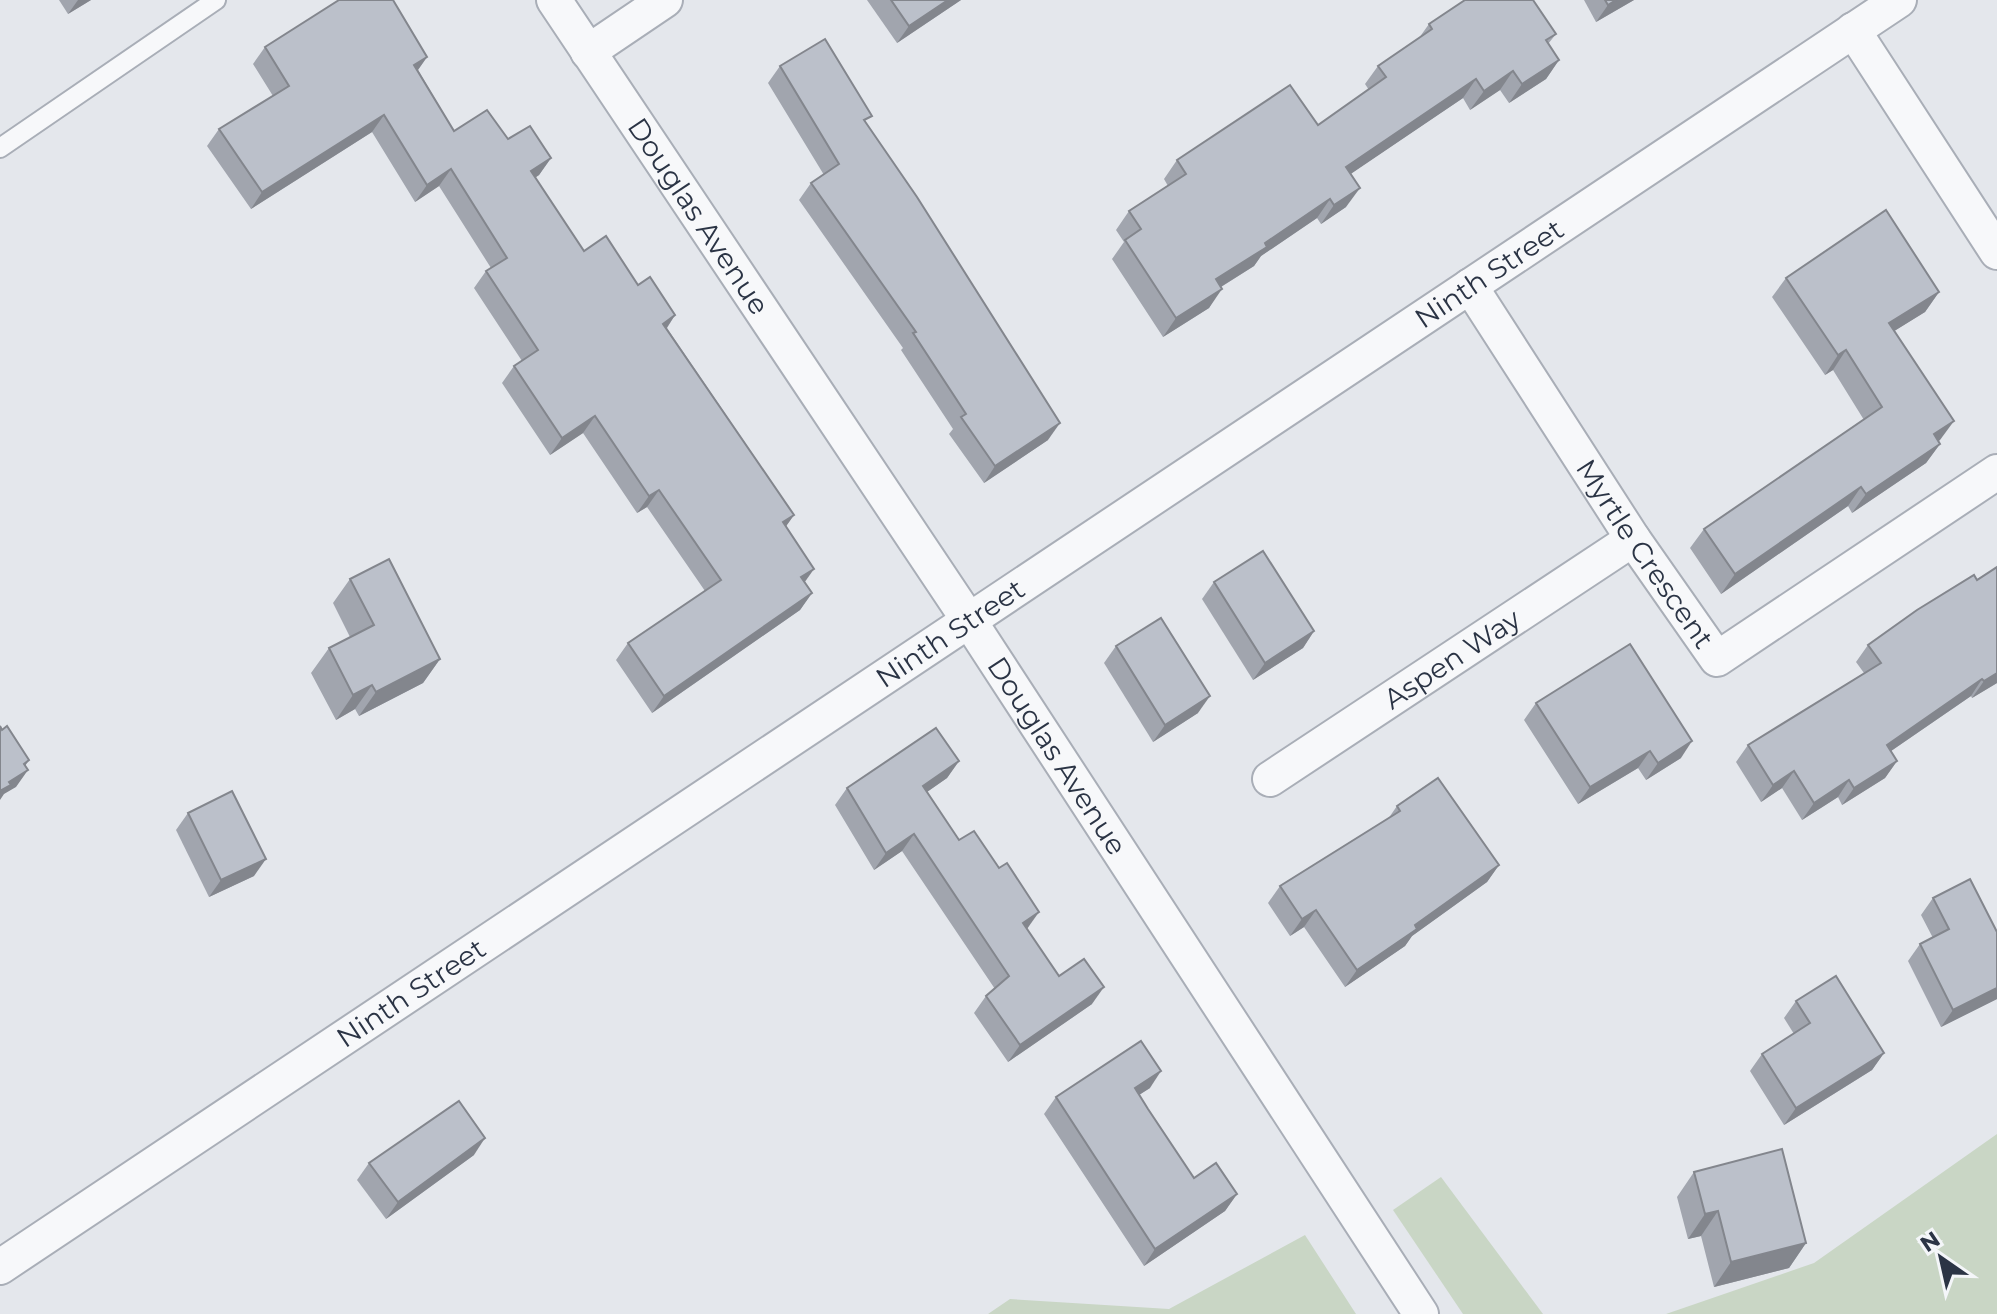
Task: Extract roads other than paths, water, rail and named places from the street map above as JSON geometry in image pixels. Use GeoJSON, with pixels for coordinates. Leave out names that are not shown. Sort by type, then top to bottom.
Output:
{"type":"FeatureCollection","features":[{"type":"Feature","properties":{"kind":"street","name":"Douglas Avenue"},"geometry":{"type":"LineString","coordinates":[[554,0],[970,622],[1421,1314]]}},
{"type":"Feature","properties":{"kind":"street"},"geometry":{"type":"LineString","coordinates":[[588,52],[665,0]]}},
{"type":"Feature","properties":{"kind":"street","name":"Ninth Street"},"geometry":{"type":"LineString","coordinates":[[0,1267],[1899,0]]}},
{"type":"Feature","properties":{"kind":"street"},"geometry":{"type":"LineString","coordinates":[[1853,30],[1997,252]]}},
{"type":"Feature","properties":{"kind":"street","name":"Myrtle Crescent"},"geometry":{"type":"LineString","coordinates":[[1470,286],[1633,539],[1717,659],[1997,472]]}},
{"type":"Feature","properties":{"kind":"street","name":"Aspen Way"},"geometry":{"type":"LineString","coordinates":[[1270,779],[1633,539]]}},
{"type":"Feature","properties":{"kind":"lane"},"geometry":{"type":"LineString","coordinates":[[0,148],[216,0]]}}]}
